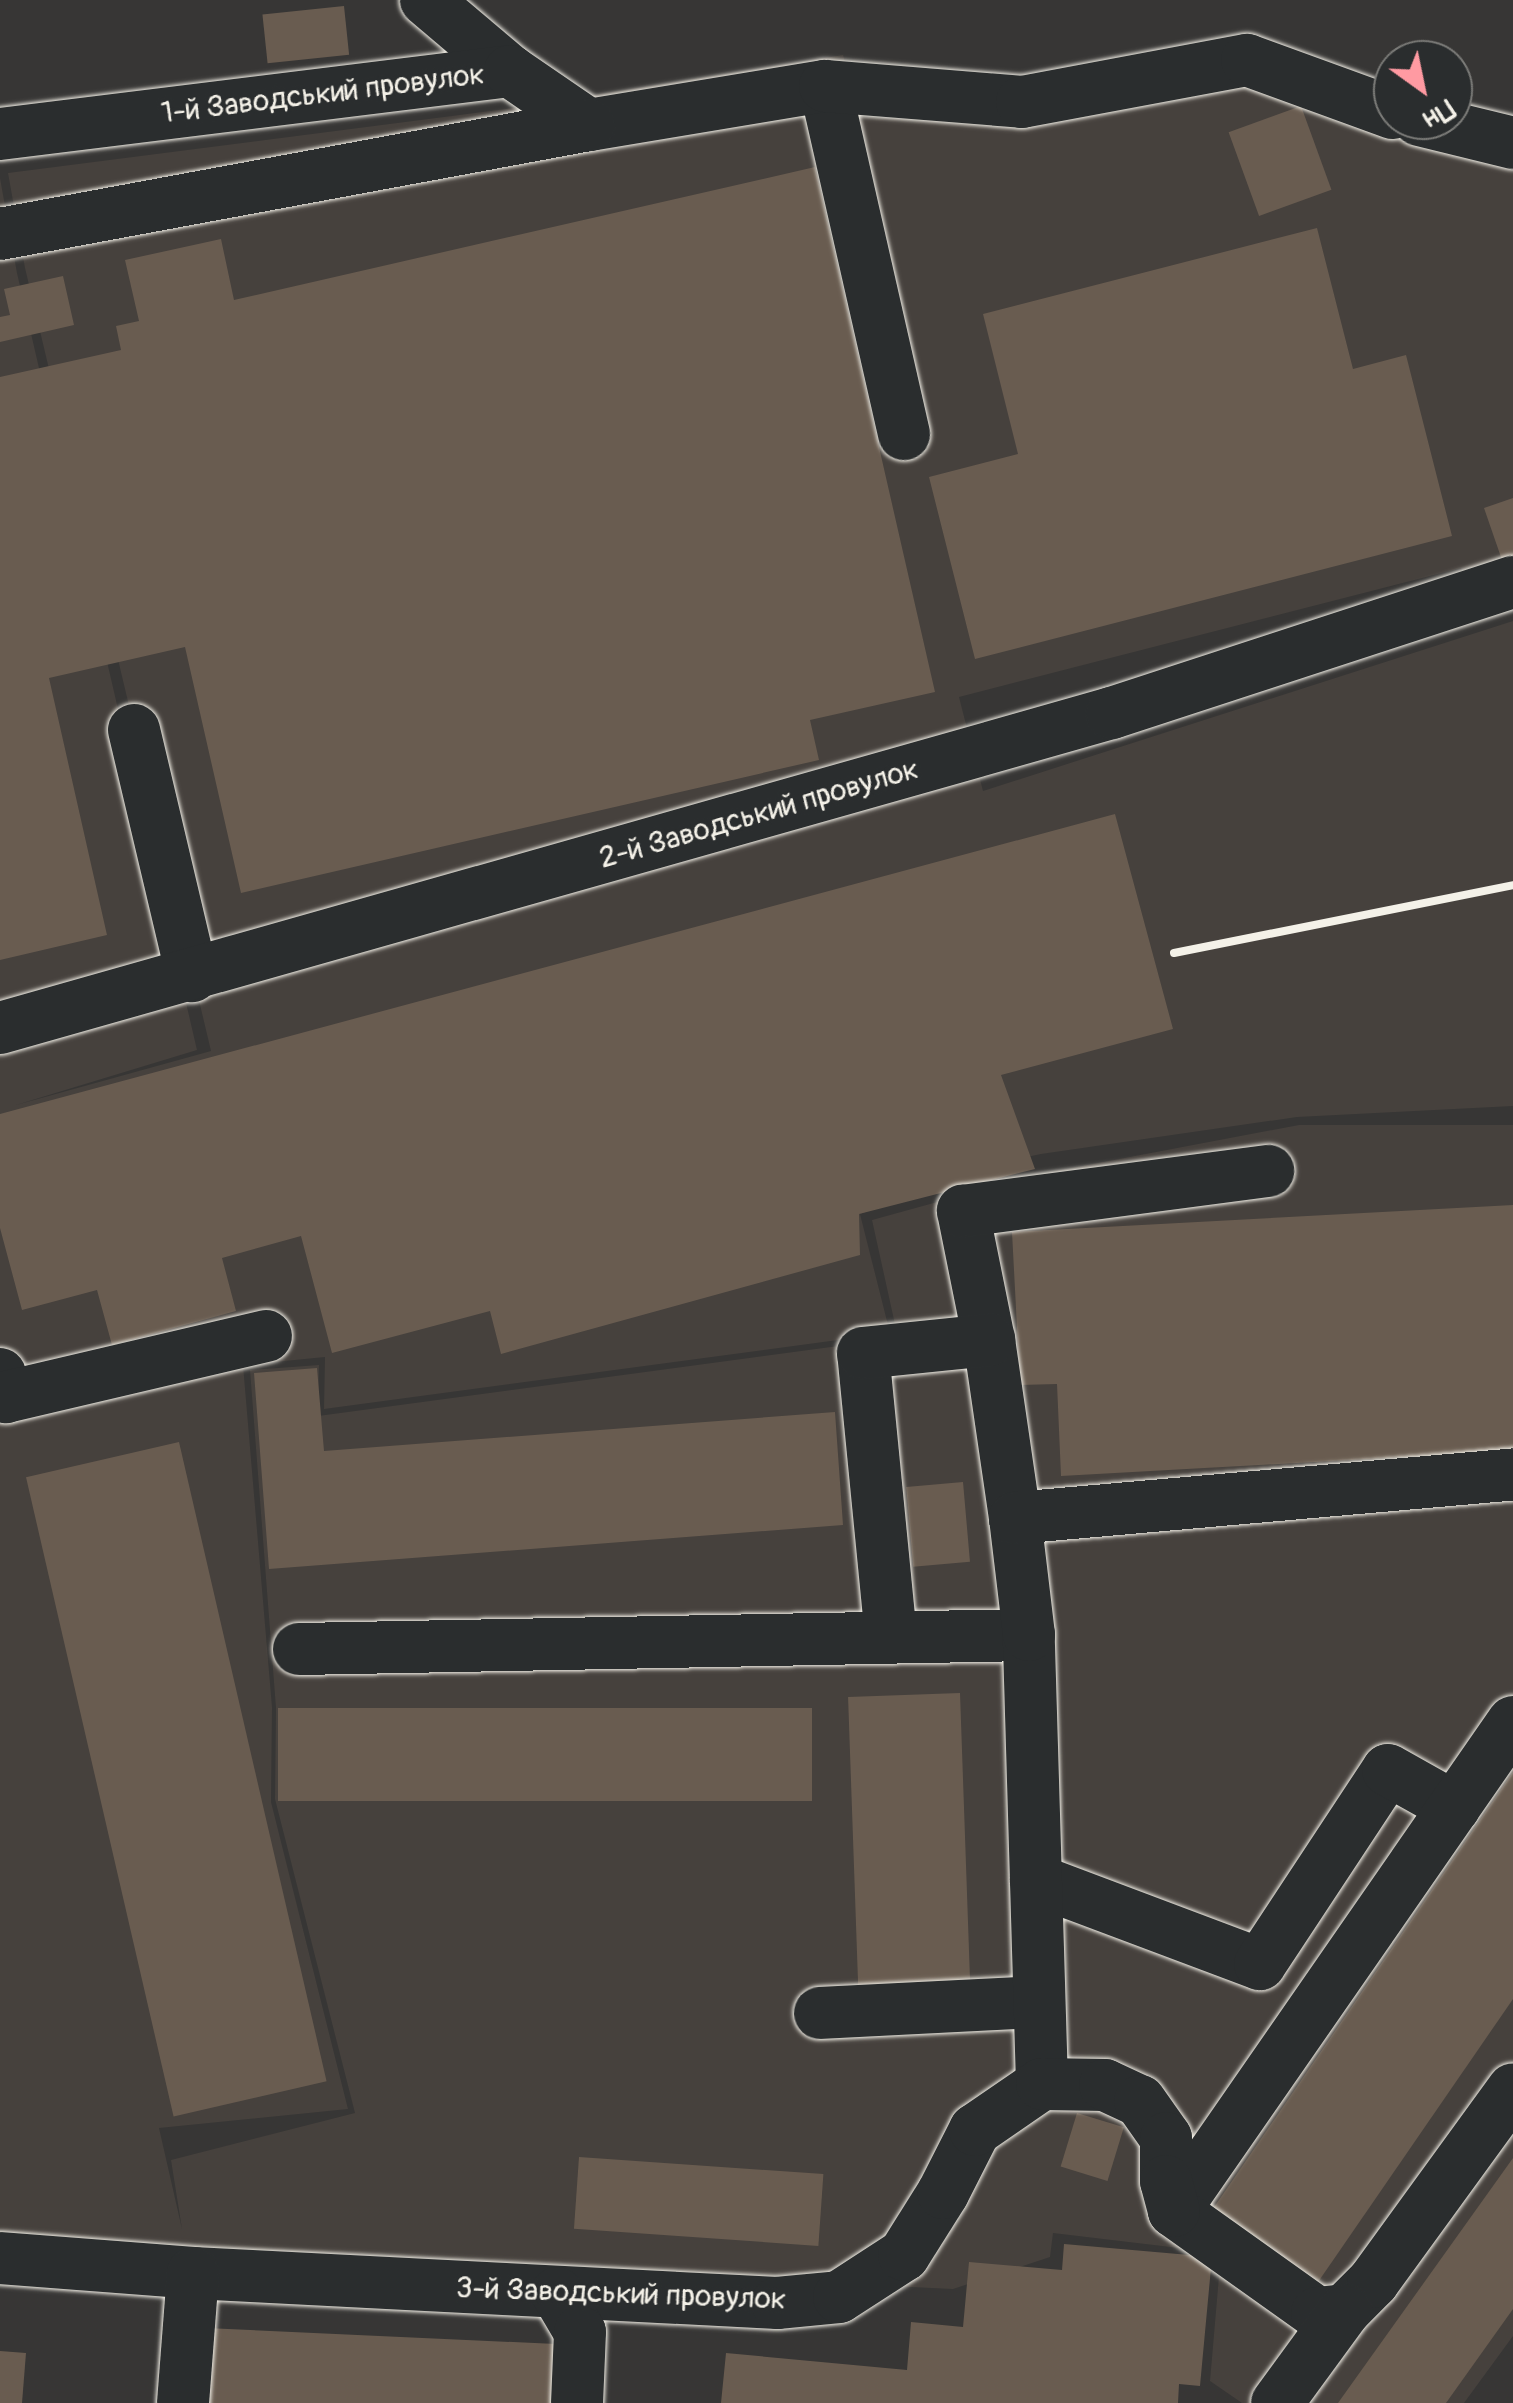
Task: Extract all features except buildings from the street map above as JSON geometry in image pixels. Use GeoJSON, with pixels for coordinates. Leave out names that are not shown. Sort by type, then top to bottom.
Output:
{"type":"FeatureCollection","features":[{"type":"Feature","properties":{"kind":"lane"},"geometry":{"type":"LineString","coordinates":[[426,0],[510,71]]}},
{"type":"Feature","properties":{"kind":"lane"},"geometry":{"type":"LineString","coordinates":[[0,234],[588,124],[825,86],[1022,102],[1246,60],[1373,106]]}},
{"type":"Feature","properties":{"kind":"lane","name":"1-й Заводський провулок"},"geometry":{"type":"LineString","coordinates":[[0,134],[510,71],[588,124]]}},
{"type":"Feature","properties":{"kind":"lane"},"geometry":{"type":"LineString","coordinates":[[825,86],[904,434]]}},
{"type":"Feature","properties":{"kind":"lane"},"geometry":{"type":"LineString","coordinates":[[1473,133],[1513,143]]}},
{"type":"Feature","properties":{"kind":"lane","name":"2-й Заводський провулок"},"geometry":{"type":"LineString","coordinates":[[0,1028],[1112,712],[1513,582]]}},
{"type":"Feature","properties":{"kind":"lane"},"geometry":{"type":"LineString","coordinates":[[134,730],[192,976]]}},
{"type":"Feature","properties":{"kind":"lane"},"geometry":{"type":"LineString","coordinates":[[1268,1171],[962,1211],[989,1340],[1029,1635],[1042,2084],[1106,2084],[1140,2101],[1166,2138],[1166,2181],[1174,2211],[1316,2314],[1345,2310]]}},
{"type":"Feature","properties":{"kind":"lane"},"geometry":{"type":"LineString","coordinates":[[0,1374],[6,1397],[266,1336]]}},
{"type":"Feature","properties":{"kind":"lane"},"geometry":{"type":"LineString","coordinates":[[891,1637],[863,1353],[989,1340]]}},
{"type":"Feature","properties":{"kind":"lane"},"geometry":{"type":"LineString","coordinates":[[1015,1518],[1513,1474]]}},
{"type":"Feature","properties":{"kind":"lane"},"geometry":{"type":"LineString","coordinates":[[299,1649],[1029,1635]]}},
{"type":"Feature","properties":{"kind":"lane"},"geometry":{"type":"LineString","coordinates":[[1174,2211],[1513,1722]]}},
{"type":"Feature","properties":{"kind":"lane"},"geometry":{"type":"LineString","coordinates":[[1036,1880],[1260,1964],[1388,1770],[1454,1807]]}},
{"type":"Feature","properties":{"kind":"lane"},"geometry":{"type":"LineString","coordinates":[[820,2013],[1039,2002]]}},
{"type":"Feature","properties":{"kind":"lane","name":"3-й Заводський провулок"},"geometry":{"type":"LineString","coordinates":[[0,2258],[556,2293],[777,2303],[839,2297],[904,2255],[943,2193],[974,2130],[1042,2084]]}},
{"type":"Feature","properties":{"kind":"lane"},"geometry":{"type":"LineString","coordinates":[[1277,2403],[1345,2310],[1374,2282],[1513,2089]]}},
{"type":"Feature","properties":{"kind":"lane"},"geometry":{"type":"LineString","coordinates":[[183,2403],[193,2273]]}},
{"type":"Feature","properties":{"kind":"lane"},"geometry":{"type":"LineString","coordinates":[[556,2293],[580,2332],[577,2403]]}},
{"type":"Feature","properties":{"kind":"shaded area"},"geometry":{"type":"Polygon","coordinates":[[[843,55],[861,117],[1029,123],[1249,83],[1373,119],[1373,140],[1447,140],[1513,159],[1513,567],[1466,582],[1461,568],[959,697],[983,791],[1513,621],[1513,1106],[1297,1117],[1041,1154],[1012,1160],[860,1214],[890,1333],[324,1409],[325,1357],[243,1365],[272,1707],[271,1802],[348,2109],[159,2128],[182,2229],[171,2160],[355,2113],[275,1799],[276,1708],[250,1370],[319,1365],[318,1416],[898,1338],[872,1220],[1035,1175],[1299,1125],[1513,1125],[1513,2336],[1464,2403],[1242,2403],[1210,2381],[1221,2253],[1053,2233],[1050,2257],[953,2289],[188,2253],[0,2237],[0,178],[17,273],[197,1050],[16,1105],[211,1051],[25,268],[8,173],[506,109],[843,55]]]}},
{"type":"Feature","properties":{"kind":"railway"},"geometry":{"type":"LineString","coordinates":[[1174,953],[1513,885]]}}]}
